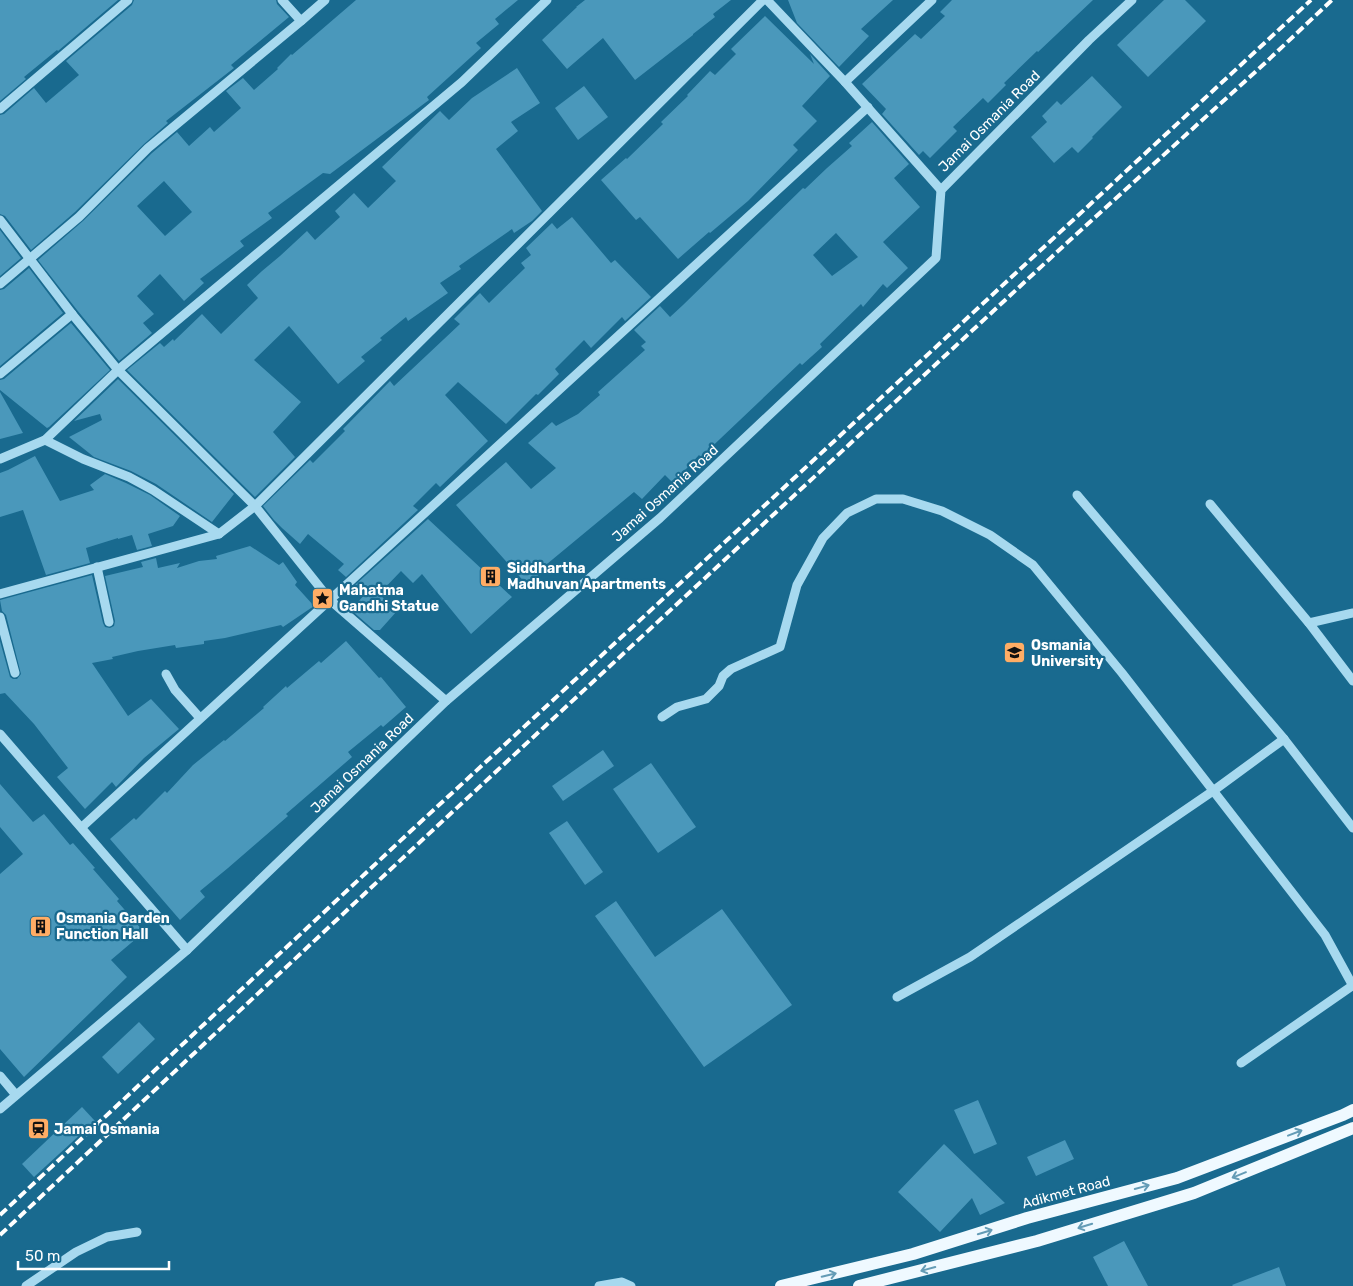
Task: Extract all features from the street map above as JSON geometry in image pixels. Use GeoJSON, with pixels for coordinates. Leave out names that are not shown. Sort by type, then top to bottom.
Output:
{"type":"FeatureCollection","features":[{"type":"Feature","properties":{"kind":"main road","name":"Adikmet Road"},"geometry":{"type":"LineString","coordinates":[[781,1286],[913,1254],[1027,1218],[1177,1178],[1353,1110]]}},
{"type":"Feature","properties":{"kind":"main road"},"geometry":{"type":"LineString","coordinates":[[859,1286],[1037,1241],[1194,1193],[1353,1128]]}},
{"type":"Feature","properties":{"kind":"street"},"geometry":{"type":"LineString","coordinates":[[0,109],[128,0]]}},
{"type":"Feature","properties":{"kind":"street"},"geometry":{"type":"LineString","coordinates":[[282,0],[301,21]]}},
{"type":"Feature","properties":{"kind":"street"},"geometry":{"type":"LineString","coordinates":[[0,284],[79,217],[148,148],[325,0]]}},
{"type":"Feature","properties":{"kind":"street"},"geometry":{"type":"LineString","coordinates":[[0,459],[45,440],[118,370],[462,82],[547,0]]}},
{"type":"Feature","properties":{"kind":"street"},"geometry":{"type":"LineString","coordinates":[[0,594],[219,534],[255,506],[763,0]]}},
{"type":"Feature","properties":{"kind":"street"},"geometry":{"type":"LineString","coordinates":[[767,0],[845,82],[941,190]]}},
{"type":"Feature","properties":{"kind":"street"},"geometry":{"type":"LineString","coordinates":[[845,82],[932,0]]}},
{"type":"Feature","properties":{"kind":"street","name":"Jamai Osmania Road"},"geometry":{"type":"LineString","coordinates":[[0,1109],[187,950],[446,701],[660,518],[936,258],[941,190],[1089,40],[1132,0]]}},
{"type":"Feature","properties":{"kind":"street"},"geometry":{"type":"LineString","coordinates":[[82,827],[868,108]]}},
{"type":"Feature","properties":{"kind":"street"},"geometry":{"type":"LineString","coordinates":[[0,220],[72,314],[118,370],[255,506],[330,600],[446,701]]}},
{"type":"Feature","properties":{"kind":"street"},"geometry":{"type":"LineString","coordinates":[[0,374],[72,314]]}},
{"type":"Feature","properties":{"kind":"street"},"geometry":{"type":"LineString","coordinates":[[45,440],[83,459],[129,477],[153,490],[219,534]]}},
{"type":"Feature","properties":{"kind":"street"},"geometry":{"type":"LineString","coordinates":[[1077,495],[1284,739],[1353,828]]}},
{"type":"Feature","properties":{"kind":"street"},"geometry":{"type":"LineString","coordinates":[[662,717],[677,707],[706,699],[719,686],[723,676],[731,669],[780,647],[797,585],[823,538],[847,513],[876,499],[903,499],[942,511],[990,535],[1033,565],[1122,673],[1325,935],[1353,986],[1241,1064]]}},
{"type":"Feature","properties":{"kind":"street"},"geometry":{"type":"LineString","coordinates":[[1210,504],[1353,681]]}},
{"type":"Feature","properties":{"kind":"street"},"geometry":{"type":"LineString","coordinates":[[97,568],[109,622]]}},
{"type":"Feature","properties":{"kind":"street"},"geometry":{"type":"LineString","coordinates":[[1308,623],[1353,613]]}},
{"type":"Feature","properties":{"kind":"street"},"geometry":{"type":"LineString","coordinates":[[0,617],[15,673]]}},
{"type":"Feature","properties":{"kind":"street"},"geometry":{"type":"LineString","coordinates":[[166,674],[175,690],[200,718]]}},
{"type":"Feature","properties":{"kind":"street"},"geometry":{"type":"LineString","coordinates":[[0,734],[187,950]]}},
{"type":"Feature","properties":{"kind":"street"},"geometry":{"type":"LineString","coordinates":[[897,997],[970,957],[1213,791],[1284,739]]}},
{"type":"Feature","properties":{"kind":"street"},"geometry":{"type":"LineString","coordinates":[[0,1076],[16,1095]]}},
{"type":"Feature","properties":{"kind":"street"},"geometry":{"type":"LineString","coordinates":[[26,1286],[76,1252],[107,1237],[137,1232]]}},
{"type":"Feature","properties":{"kind":"street"},"geometry":{"type":"LineString","coordinates":[[599,1286],[622,1282],[631,1286]]}},
{"type":"Feature","properties":{"kind":"building"},"geometry":{"type":"Polygon","coordinates":[[[0,0],[118,0],[24,77],[26,79],[0,101],[0,0]]]}},
{"type":"Feature","properties":{"kind":"building"},"geometry":{"type":"Polygon","coordinates":[[[134,0],[276,0],[277,4],[289,17],[231,65],[234,68],[166,121],[168,123],[75,212],[31,250],[5,216],[0,214],[0,115],[4,114],[34,88],[46,103],[79,75],[66,61],[132,5],[134,0]]]}},
{"type":"Feature","properties":{"kind":"building"},"geometry":{"type":"Polygon","coordinates":[[[356,0],[518,0],[495,19],[499,24],[476,43],[481,48],[427,97],[429,100],[330,174],[323,173],[268,213],[272,218],[240,241],[244,246],[200,279],[204,283],[184,301],[160,274],[137,296],[154,314],[143,323],[152,333],[119,361],[38,260],[83,221],[152,153],[177,132],[189,146],[210,127],[214,132],[241,108],[226,91],[243,78],[254,90],[356,0]],[[164,181],[137,206],[165,236],[192,212],[164,181]]]}},
{"type":"Feature","properties":{"kind":"building"},"geometry":{"type":"Polygon","coordinates":[[[585,0],[731,0],[713,14],[715,17],[635,80],[603,38],[567,69],[542,40],[585,0]]]}},
{"type":"Feature","properties":{"kind":"building"},"geometry":{"type":"Polygon","coordinates":[[[788,0],[893,0],[861,29],[869,36],[839,67],[797,23],[788,0]]]}},
{"type":"Feature","properties":{"kind":"building"},"geometry":{"type":"Polygon","coordinates":[[[952,0],[1093,0],[1004,83],[1006,85],[988,103],[983,98],[953,127],[957,131],[930,158],[923,151],[919,155],[882,114],[886,109],[862,84],[915,34],[921,39],[945,16],[940,12],[952,0]]]}},
{"type":"Feature","properties":{"kind":"building"},"geometry":{"type":"Polygon","coordinates":[[[1164,0],[1185,0],[1206,21],[1148,77],[1117,45],[1164,0]]]}},
{"type":"Feature","properties":{"kind":"building"},"geometry":{"type":"Polygon","coordinates":[[[765,16],[814,64],[810,54],[830,76],[802,106],[817,121],[793,145],[798,150],[748,201],[678,259],[640,217],[636,220],[601,180],[627,159],[663,124],[661,122],[710,71],[715,75],[736,54],[731,49],[765,16]]]}},
{"type":"Feature","properties":{"kind":"building"},"geometry":{"type":"Polygon","coordinates":[[[517,68],[540,103],[511,122],[518,131],[496,149],[542,211],[532,221],[514,233],[512,229],[459,266],[461,269],[440,283],[448,293],[408,321],[406,317],[380,338],[382,340],[361,357],[365,361],[338,384],[289,326],[254,360],[301,402],[273,432],[295,457],[255,497],[127,370],[160,343],[164,347],[173,339],[174,341],[202,314],[221,334],[258,298],[247,285],[307,231],[315,240],[340,217],[335,211],[354,193],[368,208],[396,181],[382,167],[440,111],[449,120],[472,98],[517,68]]]}},
{"type":"Feature","properties":{"kind":"building"},"geometry":{"type":"Polygon","coordinates":[[[1092,76],[1122,107],[1078,153],[1072,147],[1054,163],[1031,137],[1047,122],[1042,116],[1057,101],[1061,105],[1092,76]]]}},
{"type":"Feature","properties":{"kind":"building"},"geometry":{"type":"Polygon","coordinates":[[[584,86],[608,117],[578,140],[555,108],[584,86]]]}},
{"type":"Feature","properties":{"kind":"building"},"geometry":{"type":"Polygon","coordinates":[[[872,122],[909,164],[894,178],[920,207],[883,242],[908,268],[887,288],[883,284],[863,307],[861,304],[820,344],[822,347],[802,365],[800,363],[701,457],[699,455],[673,483],[665,475],[642,499],[634,492],[547,564],[549,566],[527,585],[456,505],[506,462],[531,489],[556,468],[528,443],[552,422],[556,426],[578,414],[600,395],[598,392],[645,350],[641,346],[646,342],[634,330],[660,306],[670,317],[803,188],[805,189],[852,146],[849,143],[872,122]],[[836,233],[813,255],[832,276],[858,257],[836,233]]]}},
{"type":"Feature","properties":{"kind":"building"},"geometry":{"type":"Polygon","coordinates":[[[572,217],[611,263],[615,260],[651,297],[625,321],[622,317],[591,348],[584,340],[555,369],[559,374],[506,424],[458,382],[445,395],[488,441],[440,487],[436,483],[413,506],[418,510],[346,577],[338,570],[344,564],[308,534],[300,544],[274,520],[263,506],[310,460],[313,463],[390,381],[394,386],[460,324],[454,319],[480,293],[489,303],[525,268],[521,263],[531,255],[526,248],[552,223],[557,229],[572,217]]]}},
{"type":"Feature","properties":{"kind":"building"},"geometry":{"type":"Polygon","coordinates":[[[0,230],[21,258],[0,276],[0,230]]]}},
{"type":"Feature","properties":{"kind":"building"},"geometry":{"type":"Polygon","coordinates":[[[29,268],[63,313],[0,366],[0,290],[4,289],[29,268]]]}},
{"type":"Feature","properties":{"kind":"building"},"geometry":{"type":"Polygon","coordinates":[[[71,323],[110,370],[47,428],[0,390],[0,380],[4,379],[71,323]]]}},
{"type":"Feature","properties":{"kind":"building"},"geometry":{"type":"Polygon","coordinates":[[[118,379],[234,494],[212,522],[156,484],[131,471],[94,457],[69,437],[102,420],[100,414],[74,421],[118,379]]]}},
{"type":"Feature","properties":{"kind":"building"},"geometry":{"type":"Polygon","coordinates":[[[0,392],[23,433],[0,439],[0,392]]]}},
{"type":"Feature","properties":{"kind":"building"},"geometry":{"type":"Polygon","coordinates":[[[35,456],[60,501],[94,490],[90,485],[105,474],[150,495],[180,516],[173,526],[148,534],[152,546],[137,550],[132,535],[118,538],[86,548],[90,563],[46,575],[23,510],[0,517],[0,473],[35,456]]]}},
{"type":"Feature","properties":{"kind":"building"},"geometry":{"type":"Polygon","coordinates":[[[428,519],[512,597],[471,634],[422,574],[413,583],[401,571],[379,594],[397,611],[380,630],[374,630],[351,610],[365,594],[355,585],[428,519]]]}},
{"type":"Feature","properties":{"kind":"building"},"geometry":{"type":"Polygon","coordinates":[[[250,546],[279,565],[283,562],[297,582],[295,585],[314,606],[283,627],[281,625],[204,641],[204,644],[176,648],[175,645],[138,651],[92,663],[128,716],[151,699],[179,729],[144,758],[116,787],[112,782],[85,809],[57,777],[68,768],[34,724],[5,693],[0,694],[0,641],[10,677],[17,679],[21,674],[6,615],[2,611],[0,600],[92,575],[103,623],[105,627],[110,628],[114,626],[115,621],[105,576],[143,567],[141,562],[156,558],[158,568],[180,563],[177,568],[199,561],[217,559],[216,556],[250,546]]]}},
{"type":"Feature","properties":{"kind":"building"},"geometry":{"type":"Polygon","coordinates":[[[346,641],[379,678],[381,677],[406,707],[383,727],[381,725],[348,752],[352,757],[286,814],[288,816],[200,891],[205,897],[180,920],[110,839],[134,818],[136,820],[165,791],[167,793],[193,765],[264,708],[286,686],[287,688],[319,661],[321,663],[346,641]]]}},
{"type":"Feature","properties":{"kind":"building"},"geometry":{"type":"Polygon","coordinates":[[[603,750],[614,766],[563,801],[552,786],[603,750]]]}},
{"type":"Feature","properties":{"kind":"building"},"geometry":{"type":"Polygon","coordinates":[[[651,763],[696,827],[658,853],[613,789],[651,763]]]}},
{"type":"Feature","properties":{"kind":"building","name":"Osmania Garden Function Hall"},"geometry":{"type":"Polygon","coordinates":[[[0,784],[33,822],[44,814],[70,845],[73,843],[119,899],[117,901],[144,932],[111,960],[127,977],[24,1077],[0,1049],[0,874],[23,854],[0,827],[0,784]]]}},
{"type":"Feature","properties":{"kind":"building"},"geometry":{"type":"Polygon","coordinates":[[[567,821],[603,872],[585,885],[549,833],[567,821]]]}},
{"type":"Feature","properties":{"kind":"building"},"geometry":{"type":"Polygon","coordinates":[[[616,901],[655,957],[722,909],[792,1005],[704,1067],[595,916],[616,901]]]}},
{"type":"Feature","properties":{"kind":"building"},"geometry":{"type":"Polygon","coordinates":[[[139,1022],[155,1039],[118,1074],[102,1057],[139,1022]]]}},
{"type":"Feature","properties":{"kind":"building"},"geometry":{"type":"Polygon","coordinates":[[[978,1100],[997,1144],[974,1154],[954,1110],[978,1100]]]}},
{"type":"Feature","properties":{"kind":"building"},"geometry":{"type":"Polygon","coordinates":[[[82,1107],[95,1121],[34,1177],[22,1164],[82,1107]]]}},
{"type":"Feature","properties":{"kind":"building"},"geometry":{"type":"Polygon","coordinates":[[[1065,1140],[1074,1159],[1036,1176],[1027,1157],[1065,1140]]]}},
{"type":"Feature","properties":{"kind":"building"},"geometry":{"type":"Polygon","coordinates":[[[944,1144],[1005,1203],[980,1215],[972,1198],[940,1232],[898,1192],[944,1144]]]}},
{"type":"Feature","properties":{"kind":"building"},"geometry":{"type":"Polygon","coordinates":[[[1124,1241],[1148,1286],[1108,1286],[1093,1257],[1124,1241]]]}},
{"type":"Feature","properties":{"kind":"building"},"geometry":{"type":"Polygon","coordinates":[[[1279,1267],[1286,1286],[1232,1285],[1279,1267]]]}},
{"type":"Feature","properties":{"kind":"railway"},"geometry":{"type":"LineString","coordinates":[[0,1215],[414,828],[1311,0]]}},
{"type":"Feature","properties":{"kind":"railway"},"geometry":{"type":"LineString","coordinates":[[0,1235],[406,855],[1332,0]]}},
{"type":"Feature","properties":{"kind":"place","name":"Siddhartha Madhuvan Apartments"},"geometry":{"type":"Point","coordinates":[491,576]}},
{"type":"Feature","properties":{"kind":"place","name":"Mahatma Gandhi Statue"},"geometry":{"type":"Point","coordinates":[323,598]}},
{"type":"Feature","properties":{"kind":"place","name":"Osmania University"},"geometry":{"type":"Point","coordinates":[1015,653]}},
{"type":"Feature","properties":{"kind":"place","name":"Osmania Garden Function Hall"},"geometry":{"type":"Point","coordinates":[40,926]}},
{"type":"Feature","properties":{"kind":"place","name":"Jamai Osmania"},"geometry":{"type":"Point","coordinates":[38,1129]}}]}
